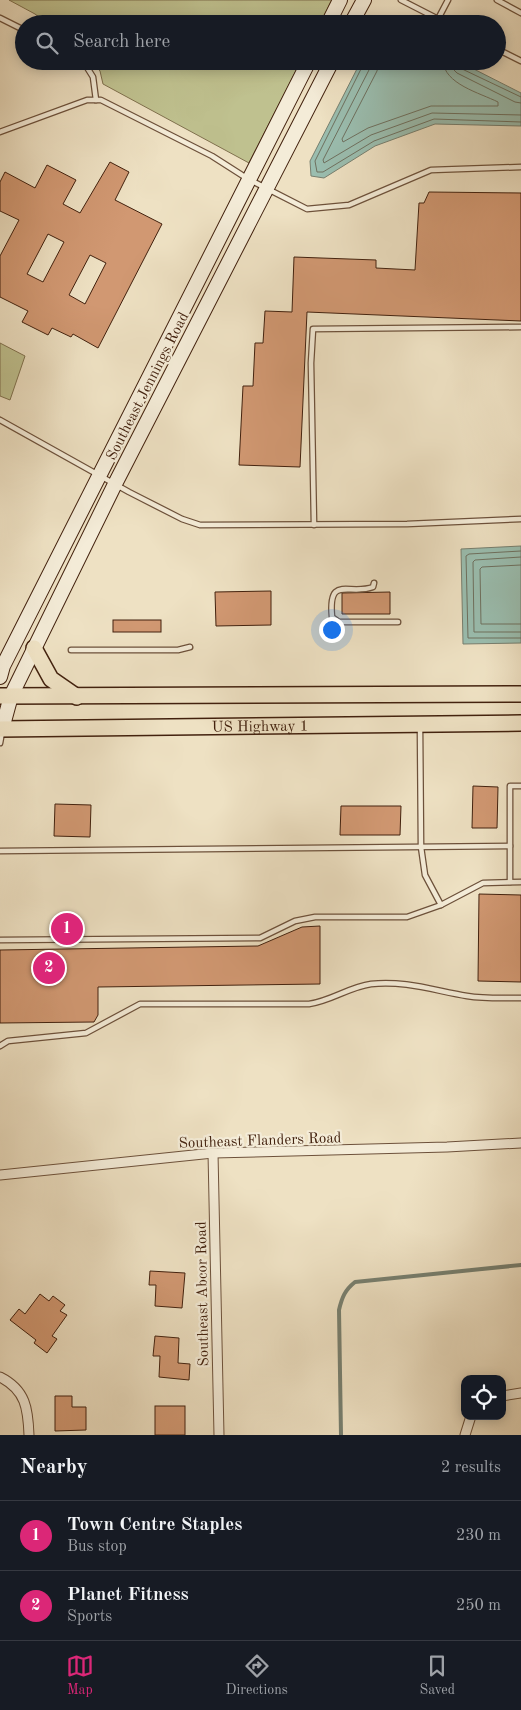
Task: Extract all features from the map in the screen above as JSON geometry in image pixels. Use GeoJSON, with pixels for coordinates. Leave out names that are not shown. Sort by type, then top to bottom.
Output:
{"type":"FeatureCollection","features":[{"type":"Feature","properties":{"kind":"main road"},"geometry":{"type":"LineString","coordinates":[[34,648],[51,679],[77,697]]}},
{"type":"Feature","properties":{"kind":"main road","name":"US Highway 1"},"geometry":{"type":"LineString","coordinates":[[5,696],[521,694]]}},
{"type":"Feature","properties":{"kind":"main road","name":"US Highway 1"},"geometry":{"type":"LineString","coordinates":[[1,734],[521,724]]}},
{"type":"Feature","properties":{"kind":"street"},"geometry":{"type":"LineString","coordinates":[[332,15],[340,0]]}},
{"type":"Feature","properties":{"kind":"street"},"geometry":{"type":"LineString","coordinates":[[356,15],[364,0]]}},
{"type":"Feature","properties":{"kind":"street","name":"Southeast Jennings Road"},"geometry":{"type":"LineString","coordinates":[[0,677],[3,666],[304,70]]}},
{"type":"Feature","properties":{"kind":"street","name":"Southeast Jennings Road"},"geometry":{"type":"LineString","coordinates":[[1,734],[5,696],[34,648],[115,484],[327,70]]}},
{"type":"Feature","properties":{"kind":"street","name":"Southeast Flanders Road"},"geometry":{"type":"LineString","coordinates":[[0,1175],[213,1153],[447,1147],[521,1142]]}},
{"type":"Feature","properties":{"kind":"street","name":"Southeast Abcor Road"},"geometry":{"type":"LineString","coordinates":[[213,1153],[219,1435]]}},
{"type":"Feature","properties":{"kind":"street"},"geometry":{"type":"LineString","coordinates":[[0,1377],[19,1391],[28,1410],[29,1435]]}},
{"type":"Feature","properties":{"kind":"street"},"geometry":{"type":"LineString","coordinates":[[506,1396],[521,1394]]}},
{"type":"Feature","properties":{"kind":"street"},"geometry":{"type":"LineString","coordinates":[[465,1435],[470,1420]]}},
{"type":"Feature","properties":{"kind":"lane"},"geometry":{"type":"LineString","coordinates":[[401,0],[430,15]]}},
{"type":"Feature","properties":{"kind":"lane"},"geometry":{"type":"LineString","coordinates":[[440,15],[448,0]]}},
{"type":"Feature","properties":{"kind":"lane"},"geometry":{"type":"LineString","coordinates":[[497,0],[521,13]]}},
{"type":"Feature","properties":{"kind":"lane"},"geometry":{"type":"LineString","coordinates":[[0,18],[15,26]]}},
{"type":"Feature","properties":{"kind":"lane"},"geometry":{"type":"LineString","coordinates":[[506,54],[521,61]]}},
{"type":"Feature","properties":{"kind":"lane"},"geometry":{"type":"LineString","coordinates":[[89,70],[93,77],[96,100]]}},
{"type":"Feature","properties":{"kind":"lane"},"geometry":{"type":"LineString","coordinates":[[0,132],[87,100],[96,100],[119,108],[162,130],[212,156],[248,179],[307,209],[349,205],[431,170],[521,167]]}},
{"type":"Feature","properties":{"kind":"lane"},"geometry":{"type":"LineString","coordinates":[[314,525],[311,363],[313,329],[521,328]]}},
{"type":"Feature","properties":{"kind":"lane"},"geometry":{"type":"LineString","coordinates":[[0,420],[99,476],[182,519],[200,525],[407,524],[521,519]]}},
{"type":"Feature","properties":{"kind":"lane"},"geometry":{"type":"LineString","coordinates":[[374,583],[373,587],[368,589],[341,588],[334,593],[331,600],[332,616],[339,622],[398,622]]}},
{"type":"Feature","properties":{"kind":"lane"},"geometry":{"type":"LineString","coordinates":[[71,650],[178,650],[190,647]]}},
{"type":"Feature","properties":{"kind":"lane"},"geometry":{"type":"LineString","coordinates":[[420,725],[421,847],[425,875],[441,905]]}},
{"type":"Feature","properties":{"kind":"lane"},"geometry":{"type":"LineString","coordinates":[[510,882],[510,786],[521,786]]}},
{"type":"Feature","properties":{"kind":"lane"},"geometry":{"type":"LineString","coordinates":[[0,852],[510,846]]}},
{"type":"Feature","properties":{"kind":"lane"},"geometry":{"type":"LineString","coordinates":[[0,940],[260,938],[295,921],[315,917],[407,916],[441,905],[483,883],[521,882]]}},
{"type":"Feature","properties":{"kind":"lane"},"geometry":{"type":"LineString","coordinates":[[0,1046],[8,1041],[86,1033],[140,1004],[309,1004],[321,1002],[346,990],[372,984],[416,985],[469,997],[521,998]]}},
{"type":"Feature","properties":{"kind":"green space"},"geometry":{"type":"Polygon","coordinates":[[[9,0],[332,0],[324,15],[35,14],[9,0]]]}},
{"type":"Feature","properties":{"kind":"green space"},"geometry":{"type":"Polygon","coordinates":[[[296,70],[249,163],[103,84],[100,71],[296,70]]]}},
{"type":"Feature","properties":{"kind":"green space"},"geometry":{"type":"Polygon","coordinates":[[[0,343],[25,356],[10,400],[0,396],[0,343]]]}},
{"type":"Feature","properties":{"kind":"water"},"geometry":{"type":"Polygon","coordinates":[[[356,70],[476,70],[521,93],[521,126],[435,124],[375,146],[324,178],[311,176],[310,161],[356,70]]]}},
{"type":"Feature","properties":{"kind":"water"},"geometry":{"type":"Polygon","coordinates":[[[521,546],[521,643],[463,644],[461,549],[521,546]]]}},
{"type":"Feature","properties":{"kind":"building"},"geometry":{"type":"Polygon","coordinates":[[[110,162],[129,172],[115,200],[162,224],[98,348],[73,334],[71,337],[52,328],[48,335],[22,322],[28,311],[0,297],[0,256],[19,220],[0,211],[0,182],[5,172],[35,188],[47,165],[76,180],[63,204],[80,213],[110,162]],[[48,234],[27,274],[43,282],[64,242],[48,234]],[[90,255],[69,295],[85,304],[106,263],[90,255]]]}},
{"type":"Feature","properties":{"kind":"building"},"geometry":{"type":"Polygon","coordinates":[[[429,192],[521,193],[521,321],[307,312],[300,467],[239,465],[243,386],[253,386],[255,343],[263,343],[265,311],[292,312],[294,257],[376,260],[376,268],[415,270],[419,203],[424,203],[429,192]]]}},
{"type":"Feature","properties":{"kind":"building"},"geometry":{"type":"Polygon","coordinates":[[[271,591],[271,625],[216,626],[215,592],[271,591]]]}},
{"type":"Feature","properties":{"kind":"building"},"geometry":{"type":"Polygon","coordinates":[[[390,592],[390,614],[342,614],[342,593],[390,592]]]}},
{"type":"Feature","properties":{"kind":"building"},"geometry":{"type":"Polygon","coordinates":[[[113,620],[161,620],[161,632],[113,632],[113,620]]]}},
{"type":"Feature","properties":{"kind":"building"},"geometry":{"type":"Polygon","coordinates":[[[473,786],[498,787],[497,828],[472,828],[473,786]]]}},
{"type":"Feature","properties":{"kind":"building"},"geometry":{"type":"Polygon","coordinates":[[[55,804],[91,805],[90,837],[54,836],[55,804]]]}},
{"type":"Feature","properties":{"kind":"building"},"geometry":{"type":"Polygon","coordinates":[[[341,806],[401,806],[400,835],[340,835],[341,806]]]}},
{"type":"Feature","properties":{"kind":"building"},"geometry":{"type":"Polygon","coordinates":[[[479,894],[521,895],[521,982],[478,981],[479,894]]]}},
{"type":"Feature","properties":{"kind":"building"},"geometry":{"type":"Polygon","coordinates":[[[320,926],[320,984],[98,987],[98,1015],[94,1022],[0,1023],[0,950],[258,946],[302,927],[320,926]]]}},
{"type":"Feature","properties":{"kind":"building"},"geometry":{"type":"Polygon","coordinates":[[[150,1271],[185,1273],[182,1308],[155,1306],[156,1285],[149,1285],[150,1271]]]}},
{"type":"Feature","properties":{"kind":"building"},"geometry":{"type":"Polygon","coordinates":[[[40,1294],[49,1301],[53,1296],[65,1305],[60,1311],[67,1315],[52,1336],[57,1339],[47,1353],[34,1343],[36,1340],[10,1320],[19,1309],[25,1314],[40,1294]]]}},
{"type":"Feature","properties":{"kind":"building"},"geometry":{"type":"Polygon","coordinates":[[[155,1336],[179,1338],[178,1363],[190,1364],[189,1380],[159,1377],[160,1356],[153,1356],[155,1336]]]}},
{"type":"Feature","properties":{"kind":"building"},"geometry":{"type":"Polygon","coordinates":[[[55,1396],[72,1396],[72,1407],[86,1407],[86,1430],[55,1431],[55,1396]]]}},
{"type":"Feature","properties":{"kind":"building"},"geometry":{"type":"Polygon","coordinates":[[[155,1406],[185,1406],[185,1435],[155,1435],[155,1406]]]}},
{"type":"Feature","properties":{"kind":"waterway"},"geometry":{"type":"LineString","coordinates":[[341,1435],[339,1310],[344,1294],[355,1282],[521,1265]]}},
{"type":"Feature","properties":{"kind":"place","name":"Town Centre Staples"},"geometry":{"type":"Point","coordinates":[67,929]}},
{"type":"Feature","properties":{"kind":"place","name":"Planet Fitness"},"geometry":{"type":"Point","coordinates":[49,968]}}]}
